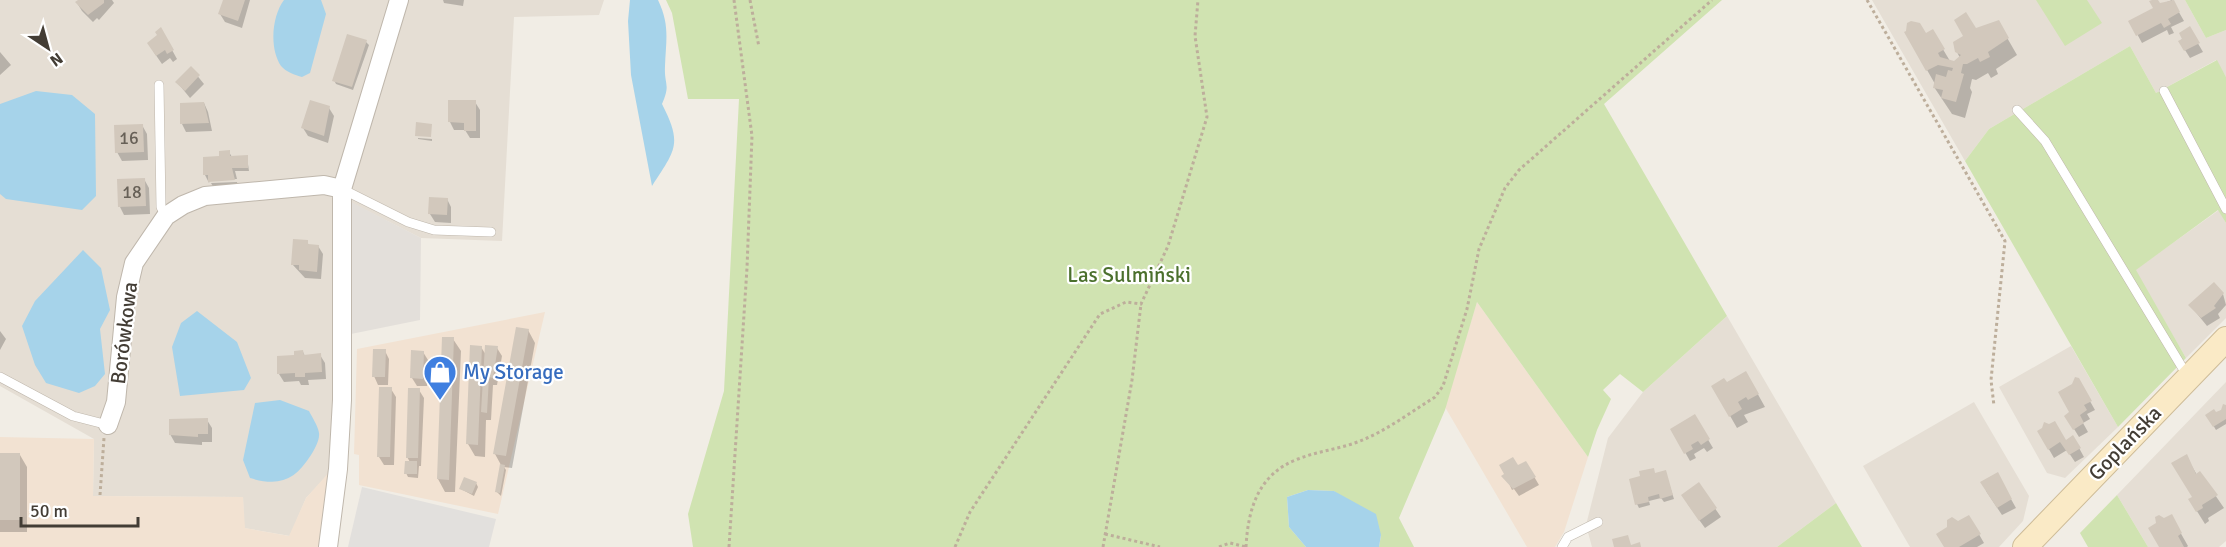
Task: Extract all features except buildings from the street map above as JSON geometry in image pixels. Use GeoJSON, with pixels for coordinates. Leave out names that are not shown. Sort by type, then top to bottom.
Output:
{"type":"FeatureCollection","features":[{"type":"Feature","properties":{"kind":"street"},"geometry":{"type":"LineString","coordinates":[[328,547],[338,469],[342,400],[342,189],[399,0]]}},
{"type":"Feature","properties":{"kind":"street","name":"Borówkowa"},"geometry":{"type":"LineString","coordinates":[[108,425],[116,402],[126,297],[134,263],[166,216],[183,205],[205,196],[324,185],[342,189]]}},
{"type":"Feature","properties":{"kind":"street","name":"Goplańska"},"geometry":{"type":"LineString","coordinates":[[2025,547],[2226,339]]}},
{"type":"Feature","properties":{"kind":"lane"},"geometry":{"type":"LineString","coordinates":[[159,85],[161,207],[166,216]]}},
{"type":"Feature","properties":{"kind":"lane"},"geometry":{"type":"LineString","coordinates":[[2164,91],[2226,209]]}},
{"type":"Feature","properties":{"kind":"lane"},"geometry":{"type":"LineString","coordinates":[[2017,110],[2045,141],[2189,377]]}},
{"type":"Feature","properties":{"kind":"lane"},"geometry":{"type":"LineString","coordinates":[[342,189],[425,228],[490,232]]}},
{"type":"Feature","properties":{"kind":"lane"},"geometry":{"type":"LineString","coordinates":[[0,377],[73,416],[108,425]]}},
{"type":"Feature","properties":{"kind":"lane"},"geometry":{"type":"LineString","coordinates":[[1562,547],[1568,537],[1598,522]]}},
{"type":"Feature","properties":{"kind":"path"},"geometry":{"type":"LineString","coordinates":[[729,547],[747,268],[752,136],[734,0]]}},
{"type":"Feature","properties":{"kind":"path"},"geometry":{"type":"LineString","coordinates":[[750,0],[759,47]]}},
{"type":"Feature","properties":{"kind":"path"},"geometry":{"type":"LineString","coordinates":[[1103,547],[1132,380],[1141,304],[1168,246],[1207,117],[1195,36],[1198,0]]}},
{"type":"Feature","properties":{"kind":"path"},"geometry":{"type":"LineString","coordinates":[[1219,547],[1230,543],[1246,547],[1247,521],[1260,486],[1269,476],[1297,459],[1362,440],[1435,397],[1443,386],[1467,309],[1479,249],[1505,188],[1519,171],[1712,0]]}},
{"type":"Feature","properties":{"kind":"path"},"geometry":{"type":"LineString","coordinates":[[1868,0],[2005,242],[1991,380],[1994,406]]}},
{"type":"Feature","properties":{"kind":"path"},"geometry":{"type":"LineString","coordinates":[[955,547],[970,512],[1100,314],[1126,302],[1141,304]]}},
{"type":"Feature","properties":{"kind":"path"},"geometry":{"type":"LineString","coordinates":[[100,495],[101,447],[108,425]]}},
{"type":"Feature","properties":{"kind":"path"},"geometry":{"type":"LineString","coordinates":[[1105,534],[1160,547]]}},
{"type":"Feature","properties":{"kind":"shaded area"},"geometry":{"type":"Polygon","coordinates":[[[0,0],[604,0],[599,15],[514,17],[502,241],[421,238],[348,201],[347,455],[306,498],[290,536],[244,528],[243,497],[93,496],[94,439],[0,386],[0,0]]]}},
{"type":"Feature","properties":{"kind":"shaded area"},"geometry":{"type":"Polygon","coordinates":[[[1872,0],[2185,0],[2206,38],[2226,30],[2226,77],[2216,60],[2156,93],[2130,46],[1989,129],[1965,161],[1872,0]]]}},
{"type":"Feature","properties":{"kind":"shaded area"},"geometry":{"type":"Polygon","coordinates":[[[347,200],[421,238],[420,320],[346,335],[347,200]]]}},
{"type":"Feature","properties":{"kind":"shaded area"},"geometry":{"type":"Polygon","coordinates":[[[2219,210],[2226,223],[2226,318],[2186,358],[2135,270],[2219,210]]]}},
{"type":"Feature","properties":{"kind":"shaded area"},"geometry":{"type":"Polygon","coordinates":[[[1477,302],[1588,457],[1564,532],[1555,547],[1527,547],[1445,407],[1477,302]]]}},
{"type":"Feature","properties":{"kind":"shaded area","name":"My Storage"},"geometry":{"type":"Polygon","coordinates":[[[545,312],[498,514],[359,485],[359,455],[354,454],[357,349],[545,312]]]}},
{"type":"Feature","properties":{"kind":"shaded area"},"geometry":{"type":"Polygon","coordinates":[[[1727,316],[1836,503],[1777,547],[1592,547],[1586,525],[1608,438],[1643,392],[1727,316]]]}},
{"type":"Feature","properties":{"kind":"shaded area"},"geometry":{"type":"Polygon","coordinates":[[[2071,346],[2118,427],[2065,478],[2047,473],[1999,387],[2071,346]]]}},
{"type":"Feature","properties":{"kind":"shaded area"},"geometry":{"type":"Polygon","coordinates":[[[2226,382],[2226,541],[2219,547],[2148,547],[2117,495],[2226,382]]]}},
{"type":"Feature","properties":{"kind":"shaded area"},"geometry":{"type":"Polygon","coordinates":[[[1974,402],[2029,496],[2023,521],[1999,547],[1910,547],[1863,466],[1974,402]]]}},
{"type":"Feature","properties":{"kind":"shaded area"},"geometry":{"type":"Polygon","coordinates":[[[0,437],[94,439],[93,496],[243,497],[245,528],[289,536],[306,498],[332,469],[321,547],[0,547],[0,437]]]}},
{"type":"Feature","properties":{"kind":"shaded area"},"geometry":{"type":"Polygon","coordinates":[[[362,487],[496,519],[489,547],[348,547],[362,487]]]}},
{"type":"Feature","properties":{"kind":"green space","name":"Las Sulmiński"},"geometry":{"type":"Polygon","coordinates":[[[666,0],[1722,0],[1604,104],[1727,316],[1643,392],[1620,374],[1603,390],[1611,399],[1588,457],[1477,302],[1445,410],[1399,518],[1414,547],[1379,547],[1381,535],[1334,491],[1308,490],[1287,497],[1289,527],[1306,547],[693,547],[688,514],[724,391],[739,99],[688,99],[672,13],[666,0]]]}},
{"type":"Feature","properties":{"kind":"green space"},"geometry":{"type":"Polygon","coordinates":[[[2036,0],[2087,0],[2102,23],[2065,46],[2036,0]]]}},
{"type":"Feature","properties":{"kind":"green space"},"geometry":{"type":"Polygon","coordinates":[[[2185,0],[2226,0],[2226,30],[2206,38],[2185,0]]]}},
{"type":"Feature","properties":{"kind":"green space"},"geometry":{"type":"Polygon","coordinates":[[[2130,46],[2156,93],[2217,60],[2226,77],[2226,223],[2218,210],[2136,270],[2186,358],[2118,427],[1965,161],[1989,129],[2130,46]]]}},
{"type":"Feature","properties":{"kind":"green space"},"geometry":{"type":"Polygon","coordinates":[[[2117,495],[2148,547],[2088,547],[2080,533],[2117,495]]]}},
{"type":"Feature","properties":{"kind":"green space"},"geometry":{"type":"Polygon","coordinates":[[[1836,503],[1862,547],[1777,547],[1836,503]]]}},
{"type":"Feature","properties":{"kind":"water"},"geometry":{"type":"Polygon","coordinates":[[[284,0],[321,0],[326,14],[310,73],[302,77],[283,68],[277,59],[274,41],[275,23],[284,0]]]}},
{"type":"Feature","properties":{"kind":"water"},"geometry":{"type":"Polygon","coordinates":[[[630,0],[658,0],[666,25],[667,88],[662,104],[673,129],[674,138],[671,155],[652,186],[631,75],[628,21],[630,0]]]}},
{"type":"Feature","properties":{"kind":"water"},"geometry":{"type":"Polygon","coordinates":[[[36,91],[72,95],[95,114],[96,196],[82,210],[6,199],[0,194],[0,104],[36,91]]]}},
{"type":"Feature","properties":{"kind":"water"},"geometry":{"type":"Polygon","coordinates":[[[83,250],[101,268],[110,310],[100,329],[105,374],[95,386],[79,393],[46,383],[35,365],[22,326],[35,301],[83,250]]]}},
{"type":"Feature","properties":{"kind":"water"},"geometry":{"type":"Polygon","coordinates":[[[197,311],[237,342],[251,378],[244,390],[180,396],[172,347],[181,323],[197,311]]]}},
{"type":"Feature","properties":{"kind":"water"},"geometry":{"type":"Polygon","coordinates":[[[280,400],[309,411],[318,430],[318,442],[305,464],[293,476],[270,482],[250,478],[243,460],[255,403],[280,400]]]}},
{"type":"Feature","properties":{"kind":"water"},"geometry":{"type":"Polygon","coordinates":[[[1308,490],[1334,491],[1376,514],[1381,535],[1379,547],[1306,547],[1289,527],[1287,497],[1308,490]]]}},
{"type":"Feature","properties":{"kind":"place","name":"My Storage"},"geometry":{"type":"Point","coordinates":[440,401]}}]}
